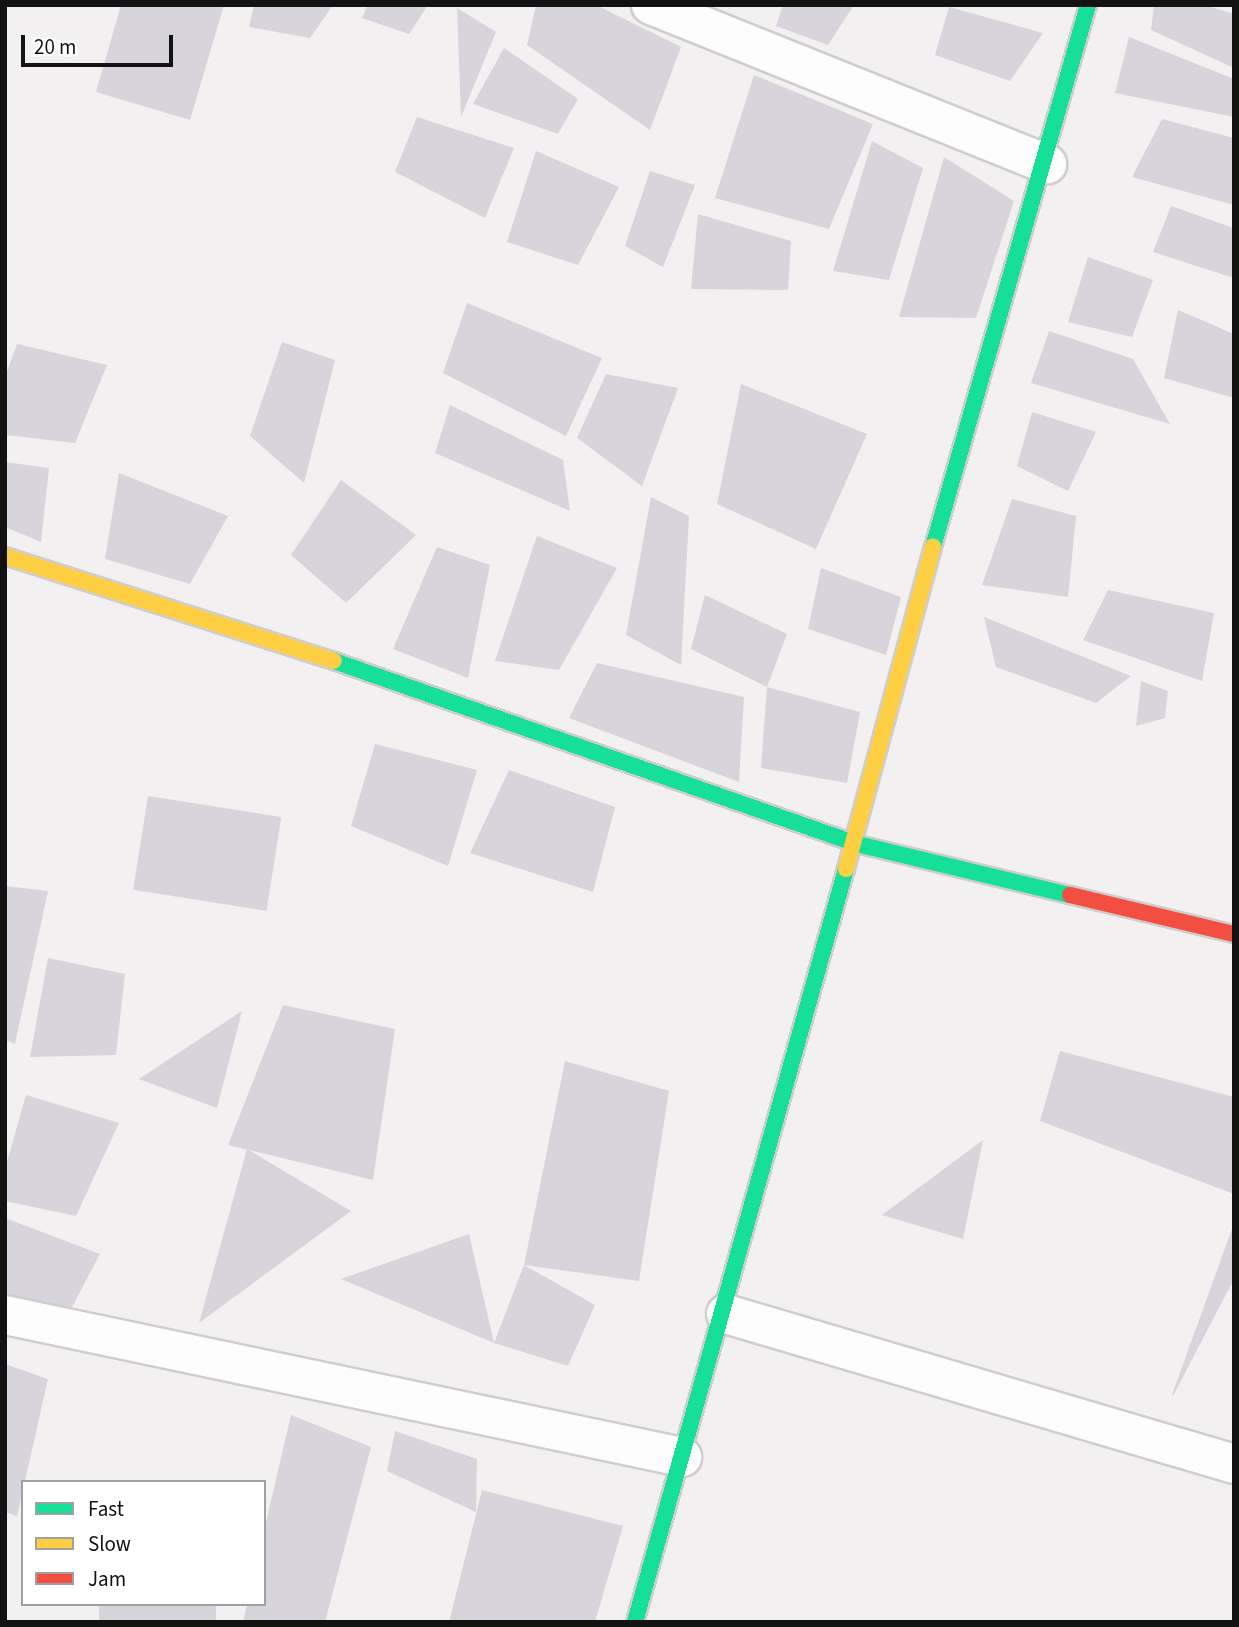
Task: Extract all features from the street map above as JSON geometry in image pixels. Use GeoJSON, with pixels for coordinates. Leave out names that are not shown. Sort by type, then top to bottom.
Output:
{"type":"FeatureCollection","features":[{"type":"Feature","properties":{"kind":"street"},"geometry":{"type":"LineString","coordinates":[[651,5],[1047,164]]}},
{"type":"Feature","properties":{"kind":"street"},"geometry":{"type":"LineString","coordinates":[[635,1622],[726,1314],[857,844],[946,497],[1047,164],[1088,5]]}},
{"type":"Feature","properties":{"kind":"street"},"geometry":{"type":"LineString","coordinates":[[5,556],[247,630],[857,844],[1234,934]]}},
{"type":"Feature","properties":{"kind":"street"},"geometry":{"type":"LineString","coordinates":[[726,1314],[1234,1464]]}},
{"type":"Feature","properties":{"kind":"street"},"geometry":{"type":"LineString","coordinates":[[5,1315],[682,1457]]}},
{"type":"Feature","properties":{"kind":"building"},"geometry":{"type":"Polygon","coordinates":[[[121,5],[224,5],[190,120],[96,92],[121,5]]]}},
{"type":"Feature","properties":{"kind":"building"},"geometry":{"type":"Polygon","coordinates":[[[254,5],[333,5],[310,38],[249,27],[254,5]]]}},
{"type":"Feature","properties":{"kind":"building"},"geometry":{"type":"Polygon","coordinates":[[[368,5],[428,5],[409,34],[362,18],[368,5]]]}},
{"type":"Feature","properties":{"kind":"building"},"geometry":{"type":"Polygon","coordinates":[[[536,5],[596,5],[681,47],[650,130],[527,45],[536,5]]]}},
{"type":"Feature","properties":{"kind":"building"},"geometry":{"type":"Polygon","coordinates":[[[783,5],[854,5],[828,45],[776,26],[783,5]]]}},
{"type":"Feature","properties":{"kind":"building"},"geometry":{"type":"Polygon","coordinates":[[[1154,5],[1205,5],[1234,14],[1234,68],[1151,30],[1154,5]]]}},
{"type":"Feature","properties":{"kind":"building"},"geometry":{"type":"Polygon","coordinates":[[[949,7],[1043,33],[1010,81],[935,55],[949,7]]]}},
{"type":"Feature","properties":{"kind":"building"},"geometry":{"type":"Polygon","coordinates":[[[457,8],[496,32],[461,117],[457,8]]]}},
{"type":"Feature","properties":{"kind":"building"},"geometry":{"type":"Polygon","coordinates":[[[1129,37],[1234,79],[1234,117],[1115,93],[1129,37]]]}},
{"type":"Feature","properties":{"kind":"building"},"geometry":{"type":"Polygon","coordinates":[[[504,48],[578,99],[558,134],[473,104],[504,48]]]}},
{"type":"Feature","properties":{"kind":"building"},"geometry":{"type":"Polygon","coordinates":[[[754,75],[873,124],[829,229],[715,198],[754,75]]]}},
{"type":"Feature","properties":{"kind":"building"},"geometry":{"type":"Polygon","coordinates":[[[417,117],[514,148],[485,218],[395,172],[417,117]]]}},
{"type":"Feature","properties":{"kind":"building"},"geometry":{"type":"Polygon","coordinates":[[[1162,119],[1234,138],[1234,205],[1132,177],[1162,119]]]}},
{"type":"Feature","properties":{"kind":"building"},"geometry":{"type":"Polygon","coordinates":[[[872,141],[923,168],[889,280],[833,271],[872,141]]]}},
{"type":"Feature","properties":{"kind":"building"},"geometry":{"type":"Polygon","coordinates":[[[536,151],[619,187],[578,265],[507,242],[536,151]]]}},
{"type":"Feature","properties":{"kind":"building"},"geometry":{"type":"Polygon","coordinates":[[[944,157],[1014,201],[976,318],[899,317],[944,157]]]}},
{"type":"Feature","properties":{"kind":"building"},"geometry":{"type":"Polygon","coordinates":[[[650,171],[695,185],[663,267],[625,246],[650,171]]]}},
{"type":"Feature","properties":{"kind":"building"},"geometry":{"type":"Polygon","coordinates":[[[1171,206],[1234,228],[1234,278],[1153,252],[1171,206]]]}},
{"type":"Feature","properties":{"kind":"building"},"geometry":{"type":"Polygon","coordinates":[[[698,214],[791,241],[788,290],[691,289],[698,214]]]}},
{"type":"Feature","properties":{"kind":"building"},"geometry":{"type":"Polygon","coordinates":[[[1088,257],[1153,280],[1132,337],[1068,322],[1088,257]]]}},
{"type":"Feature","properties":{"kind":"building"},"geometry":{"type":"Polygon","coordinates":[[[467,303],[602,358],[566,436],[443,373],[467,303]]]}},
{"type":"Feature","properties":{"kind":"building"},"geometry":{"type":"Polygon","coordinates":[[[1178,310],[1234,334],[1234,398],[1164,378],[1178,310]]]}},
{"type":"Feature","properties":{"kind":"building"},"geometry":{"type":"Polygon","coordinates":[[[1049,331],[1133,359],[1170,424],[1031,383],[1049,331]]]}},
{"type":"Feature","properties":{"kind":"building"},"geometry":{"type":"Polygon","coordinates":[[[282,342],[335,360],[304,483],[250,436],[282,342]]]}},
{"type":"Feature","properties":{"kind":"building"},"geometry":{"type":"Polygon","coordinates":[[[17,344],[107,365],[75,443],[5,435],[5,377],[17,344]]]}},
{"type":"Feature","properties":{"kind":"building"},"geometry":{"type":"Polygon","coordinates":[[[606,374],[678,388],[642,486],[577,438],[606,374]]]}},
{"type":"Feature","properties":{"kind":"building"},"geometry":{"type":"Polygon","coordinates":[[[741,384],[867,434],[816,549],[717,504],[741,384]]]}},
{"type":"Feature","properties":{"kind":"building"},"geometry":{"type":"Polygon","coordinates":[[[450,405],[563,460],[570,511],[435,453],[450,405]]]}},
{"type":"Feature","properties":{"kind":"building"},"geometry":{"type":"Polygon","coordinates":[[[1032,412],[1096,432],[1068,491],[1017,466],[1032,412]]]}},
{"type":"Feature","properties":{"kind":"building"},"geometry":{"type":"Polygon","coordinates":[[[5,462],[49,468],[41,542],[5,527],[5,462]]]}},
{"type":"Feature","properties":{"kind":"building"},"geometry":{"type":"Polygon","coordinates":[[[119,473],[228,516],[190,584],[105,559],[119,473]]]}},
{"type":"Feature","properties":{"kind":"building"},"geometry":{"type":"Polygon","coordinates":[[[341,480],[416,535],[346,603],[291,555],[341,480]]]}},
{"type":"Feature","properties":{"kind":"building"},"geometry":{"type":"Polygon","coordinates":[[[651,497],[689,516],[681,665],[626,635],[651,497]]]}},
{"type":"Feature","properties":{"kind":"building"},"geometry":{"type":"Polygon","coordinates":[[[1012,499],[1076,516],[1068,597],[982,585],[1012,499]]]}},
{"type":"Feature","properties":{"kind":"building"},"geometry":{"type":"Polygon","coordinates":[[[537,536],[617,568],[559,670],[495,661],[537,536]]]}},
{"type":"Feature","properties":{"kind":"building"},"geometry":{"type":"Polygon","coordinates":[[[437,547],[490,565],[468,678],[393,649],[437,547]]]}},
{"type":"Feature","properties":{"kind":"building"},"geometry":{"type":"Polygon","coordinates":[[[821,568],[901,597],[886,655],[808,629],[821,568]]]}},
{"type":"Feature","properties":{"kind":"building"},"geometry":{"type":"Polygon","coordinates":[[[1108,590],[1214,613],[1202,681],[1083,640],[1108,590]]]}},
{"type":"Feature","properties":{"kind":"building"},"geometry":{"type":"Polygon","coordinates":[[[705,595],[787,634],[767,687],[691,649],[705,595]]]}},
{"type":"Feature","properties":{"kind":"building"},"geometry":{"type":"Polygon","coordinates":[[[984,617],[1131,676],[1096,703],[996,667],[984,617]]]}},
{"type":"Feature","properties":{"kind":"building"},"geometry":{"type":"Polygon","coordinates":[[[597,663],[744,697],[739,782],[569,718],[597,663]]]}},
{"type":"Feature","properties":{"kind":"building"},"geometry":{"type":"Polygon","coordinates":[[[1141,681],[1168,691],[1165,718],[1136,726],[1141,681]]]}},
{"type":"Feature","properties":{"kind":"building"},"geometry":{"type":"Polygon","coordinates":[[[767,687],[860,712],[847,783],[761,768],[767,687]]]}},
{"type":"Feature","properties":{"kind":"building"},"geometry":{"type":"Polygon","coordinates":[[[375,744],[477,770],[448,866],[351,826],[375,744]]]}},
{"type":"Feature","properties":{"kind":"building"},"geometry":{"type":"Polygon","coordinates":[[[509,770],[615,807],[593,892],[470,853],[509,770]]]}},
{"type":"Feature","properties":{"kind":"building"},"geometry":{"type":"Polygon","coordinates":[[[148,796],[281,817],[266,911],[133,890],[148,796]]]}},
{"type":"Feature","properties":{"kind":"building"},"geometry":{"type":"Polygon","coordinates":[[[5,886],[48,891],[15,1044],[5,1040],[5,886]]]}},
{"type":"Feature","properties":{"kind":"building"},"geometry":{"type":"Polygon","coordinates":[[[48,958],[125,974],[116,1055],[30,1057],[48,958]]]}},
{"type":"Feature","properties":{"kind":"building"},"geometry":{"type":"Polygon","coordinates":[[[283,1005],[395,1029],[373,1180],[228,1145],[283,1005]]]}},
{"type":"Feature","properties":{"kind":"building"},"geometry":{"type":"Polygon","coordinates":[[[242,1011],[217,1108],[139,1079],[242,1011]]]}},
{"type":"Feature","properties":{"kind":"building"},"geometry":{"type":"Polygon","coordinates":[[[1060,1051],[1234,1097],[1234,1194],[1040,1121],[1060,1051]]]}},
{"type":"Feature","properties":{"kind":"building"},"geometry":{"type":"Polygon","coordinates":[[[565,1061],[669,1091],[639,1281],[524,1265],[565,1061]]]}},
{"type":"Feature","properties":{"kind":"building"},"geometry":{"type":"Polygon","coordinates":[[[26,1095],[119,1123],[76,1216],[5,1201],[5,1169],[26,1095]]]}},
{"type":"Feature","properties":{"kind":"building"},"geometry":{"type":"Polygon","coordinates":[[[983,1140],[963,1239],[882,1215],[983,1140]]]}},
{"type":"Feature","properties":{"kind":"building"},"geometry":{"type":"Polygon","coordinates":[[[247,1149],[351,1211],[199,1323],[247,1149]]]}},
{"type":"Feature","properties":{"kind":"building"},"geometry":{"type":"Polygon","coordinates":[[[5,1218],[100,1254],[71,1309],[5,1308],[5,1218]]]}},
{"type":"Feature","properties":{"kind":"building"},"geometry":{"type":"Polygon","coordinates":[[[1233,1226],[1234,1279],[1173,1396],[1172,1395],[1233,1226]]]}},
{"type":"Feature","properties":{"kind":"building"},"geometry":{"type":"Polygon","coordinates":[[[469,1234],[494,1343],[341,1279],[469,1234]]]}},
{"type":"Feature","properties":{"kind":"building"},"geometry":{"type":"Polygon","coordinates":[[[524,1265],[595,1305],[568,1366],[494,1343],[524,1265]]]}},
{"type":"Feature","properties":{"kind":"building"},"geometry":{"type":"Polygon","coordinates":[[[5,1364],[48,1379],[25,1480],[21,1480],[17,1516],[5,1512],[5,1364]]]}},
{"type":"Feature","properties":{"kind":"building"},"geometry":{"type":"Polygon","coordinates":[[[291,1415],[371,1447],[325,1622],[243,1622],[247,1606],[266,1606],[266,1522],[291,1415]]]}},
{"type":"Feature","properties":{"kind":"building"},"geometry":{"type":"Polygon","coordinates":[[[395,1431],[477,1459],[476,1512],[387,1471],[395,1431]]]}},
{"type":"Feature","properties":{"kind":"building"},"geometry":{"type":"Polygon","coordinates":[[[482,1490],[623,1526],[595,1622],[449,1622],[482,1490]]]}},
{"type":"Feature","properties":{"kind":"building"},"geometry":{"type":"Polygon","coordinates":[[[99,1606],[216,1606],[216,1622],[99,1622],[99,1606]]]}},
{"type":"Feature","properties":{"kind":"traffic: fast"},"geometry":{"type":"LineString","coordinates":[[933,547],[1088,5]]}},
{"type":"Feature","properties":{"kind":"traffic: fast"},"geometry":{"type":"LineString","coordinates":[[334,661],[857,844],[1070,895]]}},
{"type":"Feature","properties":{"kind":"traffic: fast"},"geometry":{"type":"LineString","coordinates":[[635,1622],[846,869]]}},
{"type":"Feature","properties":{"kind":"traffic: slow"},"geometry":{"type":"LineString","coordinates":[[846,869],[933,547]]}},
{"type":"Feature","properties":{"kind":"traffic: slow"},"geometry":{"type":"LineString","coordinates":[[5,556],[334,661]]}},
{"type":"Feature","properties":{"kind":"traffic: jam"},"geometry":{"type":"LineString","coordinates":[[1070,895],[1234,934]]}}]}
